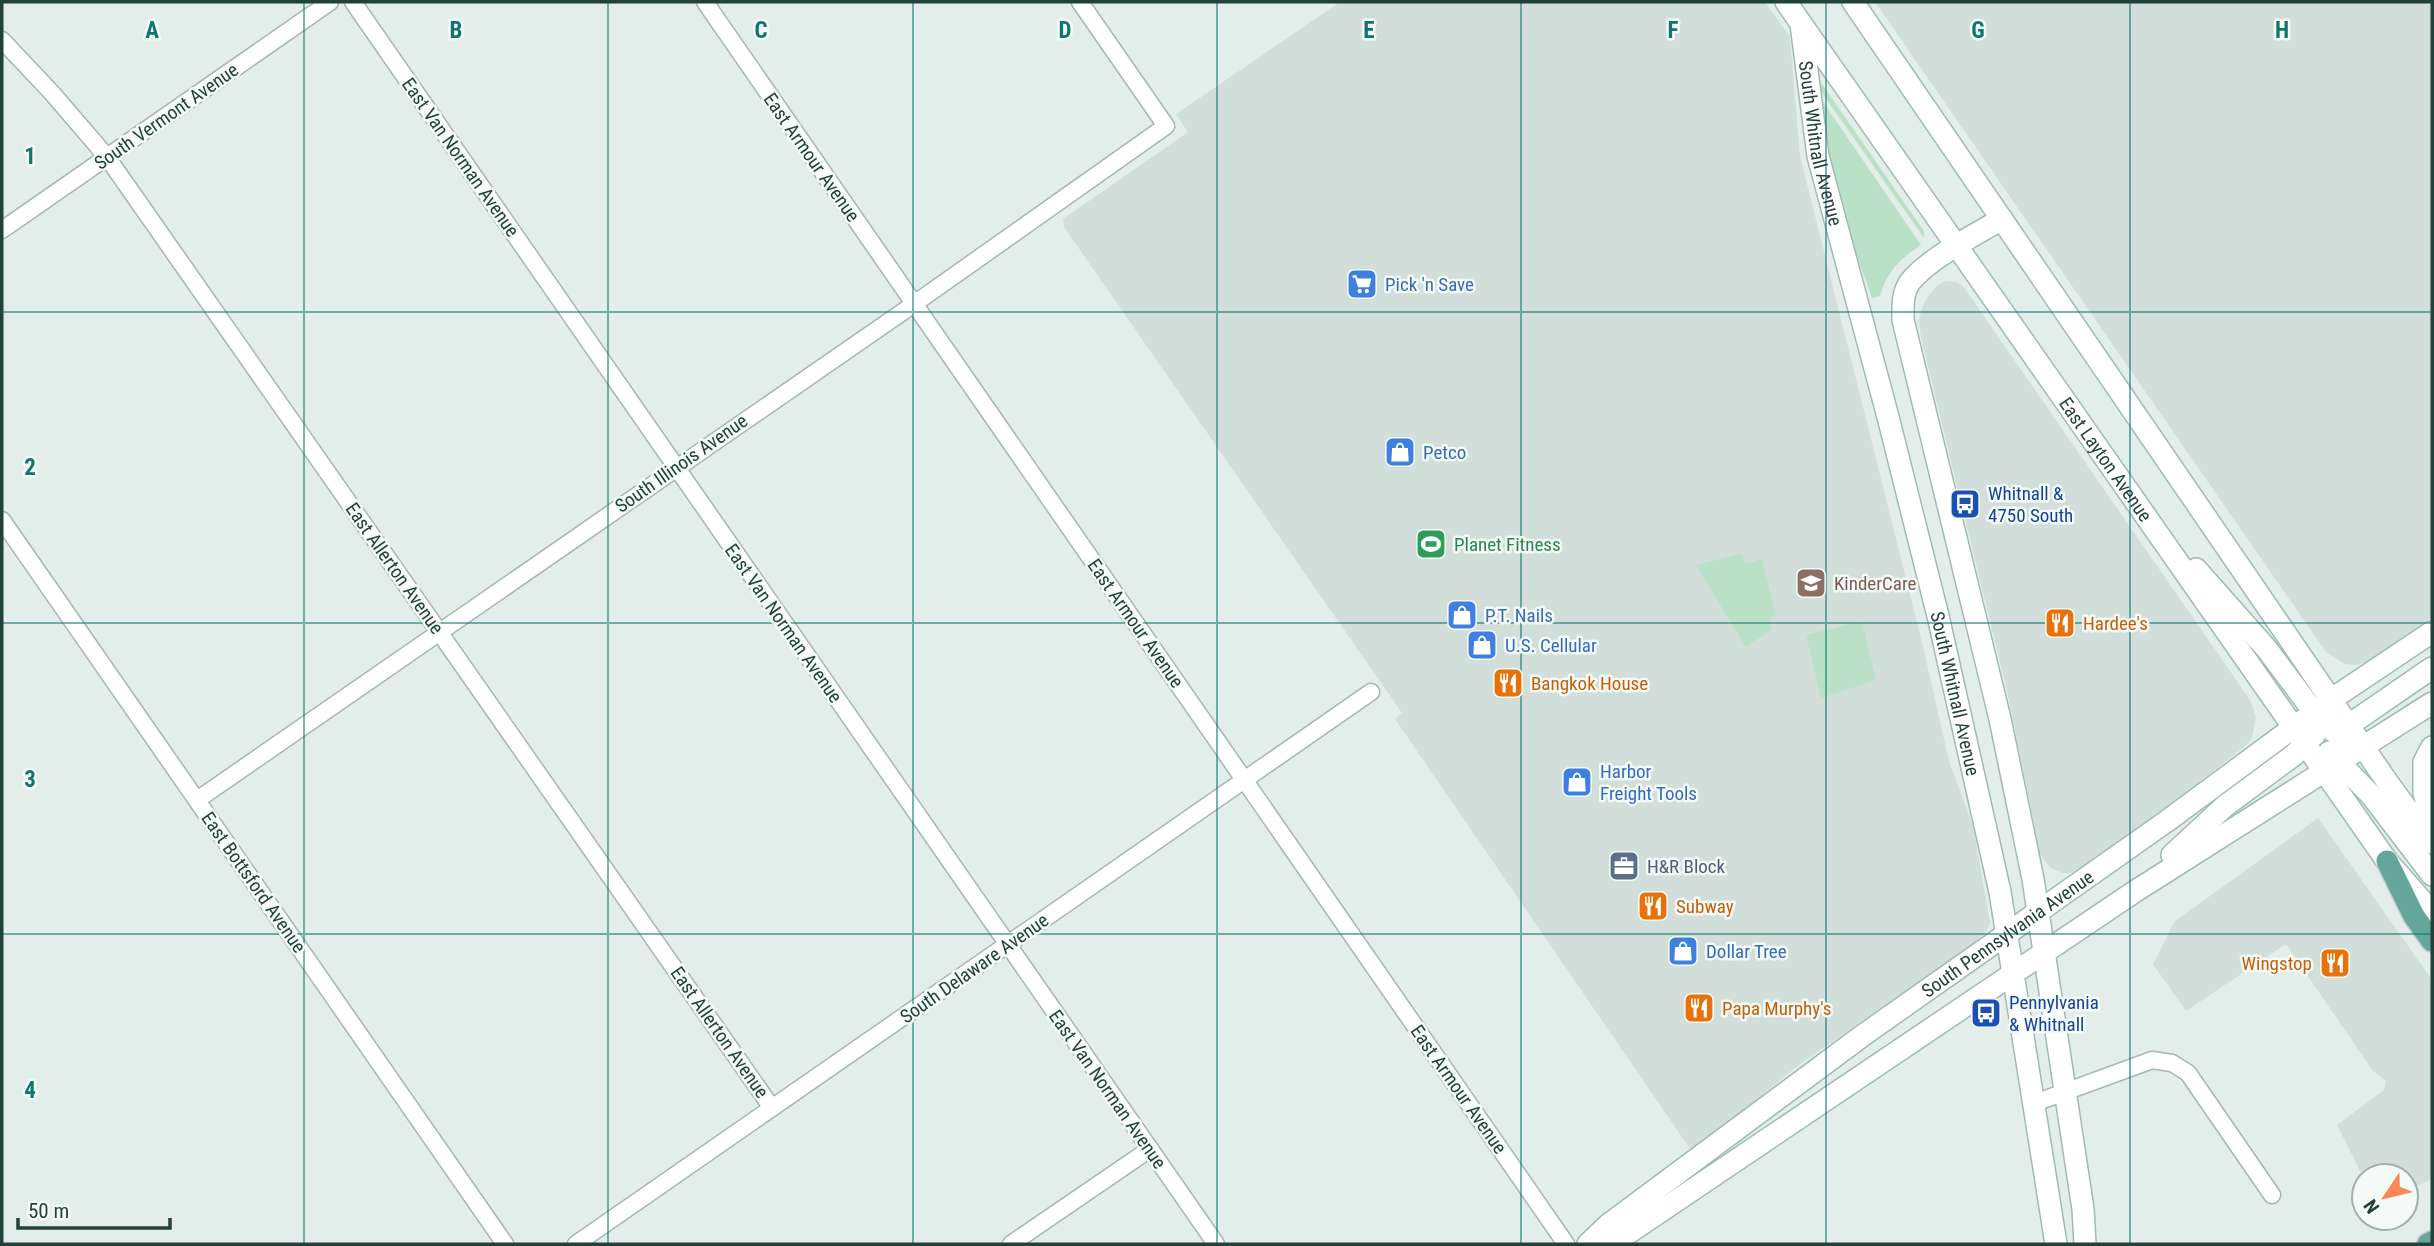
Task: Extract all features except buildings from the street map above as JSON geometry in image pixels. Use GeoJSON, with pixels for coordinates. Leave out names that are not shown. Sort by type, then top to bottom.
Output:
{"type":"FeatureCollection","features":[{"type":"Feature","properties":{"kind":"main road"},"geometry":{"type":"LineString","coordinates":[[2387,861],[2414,916],[2432,941]]}},
{"type":"Feature","properties":{"kind":"street","name":"South Vermont Avenue"},"geometry":{"type":"LineString","coordinates":[[2,230],[330,2]]}},
{"type":"Feature","properties":{"kind":"street","name":"East Van Norman Avenue"},"geometry":{"type":"LineString","coordinates":[[353,2],[1216,1244]]}},
{"type":"Feature","properties":{"kind":"street","name":"East Armour Avenue"},"geometry":{"type":"LineString","coordinates":[[705,2],[1566,1244]]}},
{"type":"Feature","properties":{"kind":"street","name":"South Illinois Avenue"},"geometry":{"type":"LineString","coordinates":[[197,800],[914,304],[1166,126],[1080,2]]}},
{"type":"Feature","properties":{"kind":"street","name":"East Layton Avenue"},"geometry":{"type":"LineString","coordinates":[[1786,2],[2293,727],[2326,740],[2363,745],[2432,843]]}},
{"type":"Feature","properties":{"kind":"street","name":"East Layton Avenue"},"geometry":{"type":"LineString","coordinates":[[1853,2],[2332,699],[2326,740],[2387,861],[2432,912]]}},
{"type":"Feature","properties":{"kind":"street","name":"South Whitnall Avenue"},"geometry":{"type":"LineString","coordinates":[[1801,24],[1818,156],[1938,616],[2000,892],[2056,1244]]}},
{"type":"Feature","properties":{"kind":"street","name":"East Allerton Avenue"},"geometry":{"type":"LineString","coordinates":[[2,40],[107,157],[772,1108]]}},
{"type":"Feature","properties":{"kind":"street","name":"South Whitnall Avenue"},"geometry":{"type":"LineString","coordinates":[[2002,219],[1956,246],[1909,283],[1903,297],[1903,320],[2000,719],[2045,951],[2083,1209],[2085,1244]]}},
{"type":"Feature","properties":{"kind":"street"},"geometry":{"type":"LineString","coordinates":[[2147,517],[2243,620],[2326,740],[2432,875]]}},
{"type":"Feature","properties":{"kind":"street","name":"East Bottsford Avenue"},"geometry":{"type":"LineString","coordinates":[[2,520],[505,1244]]}},
{"type":"Feature","properties":{"kind":"street","name":"South Pennsylvania Avenue"},"geometry":{"type":"LineString","coordinates":[[1607,1244],[1618,1240],[2134,892],[2326,740],[2332,699],[2432,632]]}},
{"type":"Feature","properties":{"kind":"street"},"geometry":{"type":"LineString","coordinates":[[2134,892],[2225,806],[2432,668]]}},
{"type":"Feature","properties":{"kind":"street","name":"South Delaware Avenue"},"geometry":{"type":"LineString","coordinates":[[576,1244],[1371,692]]}},
{"type":"Feature","properties":{"kind":"street","name":"South Pennsylvania Avenue"},"geometry":{"type":"LineString","coordinates":[[2326,740],[2363,745],[2432,703]]}},
{"type":"Feature","properties":{"kind":"street","name":"South Pennsylvania Avenue"},"geometry":{"type":"LineString","coordinates":[[1588,1244],[1608,1224],[1861,1036],[2167,821],[2293,727]]}},
{"type":"Feature","properties":{"kind":"street"},"geometry":{"type":"LineString","coordinates":[[2432,747],[2424,762],[2424,793],[2432,825]]}},
{"type":"Feature","properties":{"kind":"street"},"geometry":{"type":"LineString","coordinates":[[2032,1104],[2152,1060],[2172,1063],[2188,1073],[2272,1195]]}},
{"type":"Feature","properties":{"kind":"street"},"geometry":{"type":"LineString","coordinates":[[1012,1244],[1150,1149]]}},
{"type":"Feature","properties":{"kind":"shaded area"},"geometry":{"type":"Polygon","coordinates":[[[1340,2],[1765,2],[1790,37],[1800,156],[1922,642],[1949,761],[1973,826],[1990,923],[1977,941],[1796,1067],[1693,1153],[1395,719],[1402,713],[1064,227],[1063,219],[1188,132],[1176,114],[1340,2]]]}},
{"type":"Feature","properties":{"kind":"shaded area"},"geometry":{"type":"Polygon","coordinates":[[[1875,2],[2432,2],[2432,617],[2368,662],[2345,664],[2326,652],[1875,2]]]}},
{"type":"Feature","properties":{"kind":"shaded area"},"geometry":{"type":"Polygon","coordinates":[[[1946,281],[1963,286],[2250,700],[2256,717],[2252,738],[2243,748],[2145,824],[2071,873],[2050,868],[2040,854],[2008,695],[1921,338],[1919,321],[1922,308],[1928,296],[1946,281]]]}},
{"type":"Feature","properties":{"kind":"shaded area"},"geometry":{"type":"Polygon","coordinates":[[[2318,818],[2432,980],[2432,1179],[2420,1185],[2420,1162],[2356,1162],[2337,1125],[2384,1090],[2386,1081],[2373,1071],[2286,944],[2186,1011],[2153,964],[2174,922],[2318,818]]]}},
{"type":"Feature","properties":{"kind":"green space"},"geometry":{"type":"Polygon","coordinates":[[[1822,84],[1924,231],[1924,238],[1820,90],[1822,84]]]}},
{"type":"Feature","properties":{"kind":"green space"},"geometry":{"type":"Polygon","coordinates":[[[1821,99],[1921,245],[1895,266],[1886,279],[1880,296],[1872,298],[1837,200],[1826,154],[1821,99]]]}},
{"type":"Feature","properties":{"kind":"green space"},"geometry":{"type":"Polygon","coordinates":[[[1742,553],[1745,564],[1762,559],[1776,615],[1769,617],[1772,629],[1746,647],[1696,565],[1742,553]]]}},
{"type":"Feature","properties":{"kind":"green space"},"geometry":{"type":"Polygon","coordinates":[[[1862,621],[1876,680],[1821,698],[1806,635],[1862,621]]]}},
{"type":"Feature","properties":{"kind":"place","name":"Pick 'n Save"},"geometry":{"type":"Point","coordinates":[1362,284]}},
{"type":"Feature","properties":{"kind":"place","name":"Petco"},"geometry":{"type":"Point","coordinates":[1400,452]}},
{"type":"Feature","properties":{"kind":"place","name":"Whitnall & 4750 South"},"geometry":{"type":"Point","coordinates":[1965,504]}},
{"type":"Feature","properties":{"kind":"place","name":"Planet Fitness"},"geometry":{"type":"Point","coordinates":[1431,544]}},
{"type":"Feature","properties":{"kind":"place","name":"KinderCare"},"geometry":{"type":"Point","coordinates":[1811,583]}},
{"type":"Feature","properties":{"kind":"place","name":"P.T. Nails"},"geometry":{"type":"Point","coordinates":[1462,615]}},
{"type":"Feature","properties":{"kind":"place","name":"Hardee's"},"geometry":{"type":"Point","coordinates":[2060,623]}},
{"type":"Feature","properties":{"kind":"place","name":"U.S. Cellular"},"geometry":{"type":"Point","coordinates":[1482,645]}},
{"type":"Feature","properties":{"kind":"place","name":"Bangkok House"},"geometry":{"type":"Point","coordinates":[1508,683]}},
{"type":"Feature","properties":{"kind":"place","name":"Harbor Freight Tools"},"geometry":{"type":"Point","coordinates":[1577,782]}},
{"type":"Feature","properties":{"kind":"place","name":"H&R Block"},"geometry":{"type":"Point","coordinates":[1624,866]}},
{"type":"Feature","properties":{"kind":"place","name":"Subway"},"geometry":{"type":"Point","coordinates":[1653,906]}},
{"type":"Feature","properties":{"kind":"place","name":"Dollar Tree"},"geometry":{"type":"Point","coordinates":[1683,951]}},
{"type":"Feature","properties":{"kind":"place","name":"Wingstop"},"geometry":{"type":"Point","coordinates":[2335,963]}},
{"type":"Feature","properties":{"kind":"place","name":"Papa Murphy's"},"geometry":{"type":"Point","coordinates":[1699,1008]}},
{"type":"Feature","properties":{"kind":"place","name":"Pennylvania & Whitnall"},"geometry":{"type":"Point","coordinates":[1986,1013]}}]}
